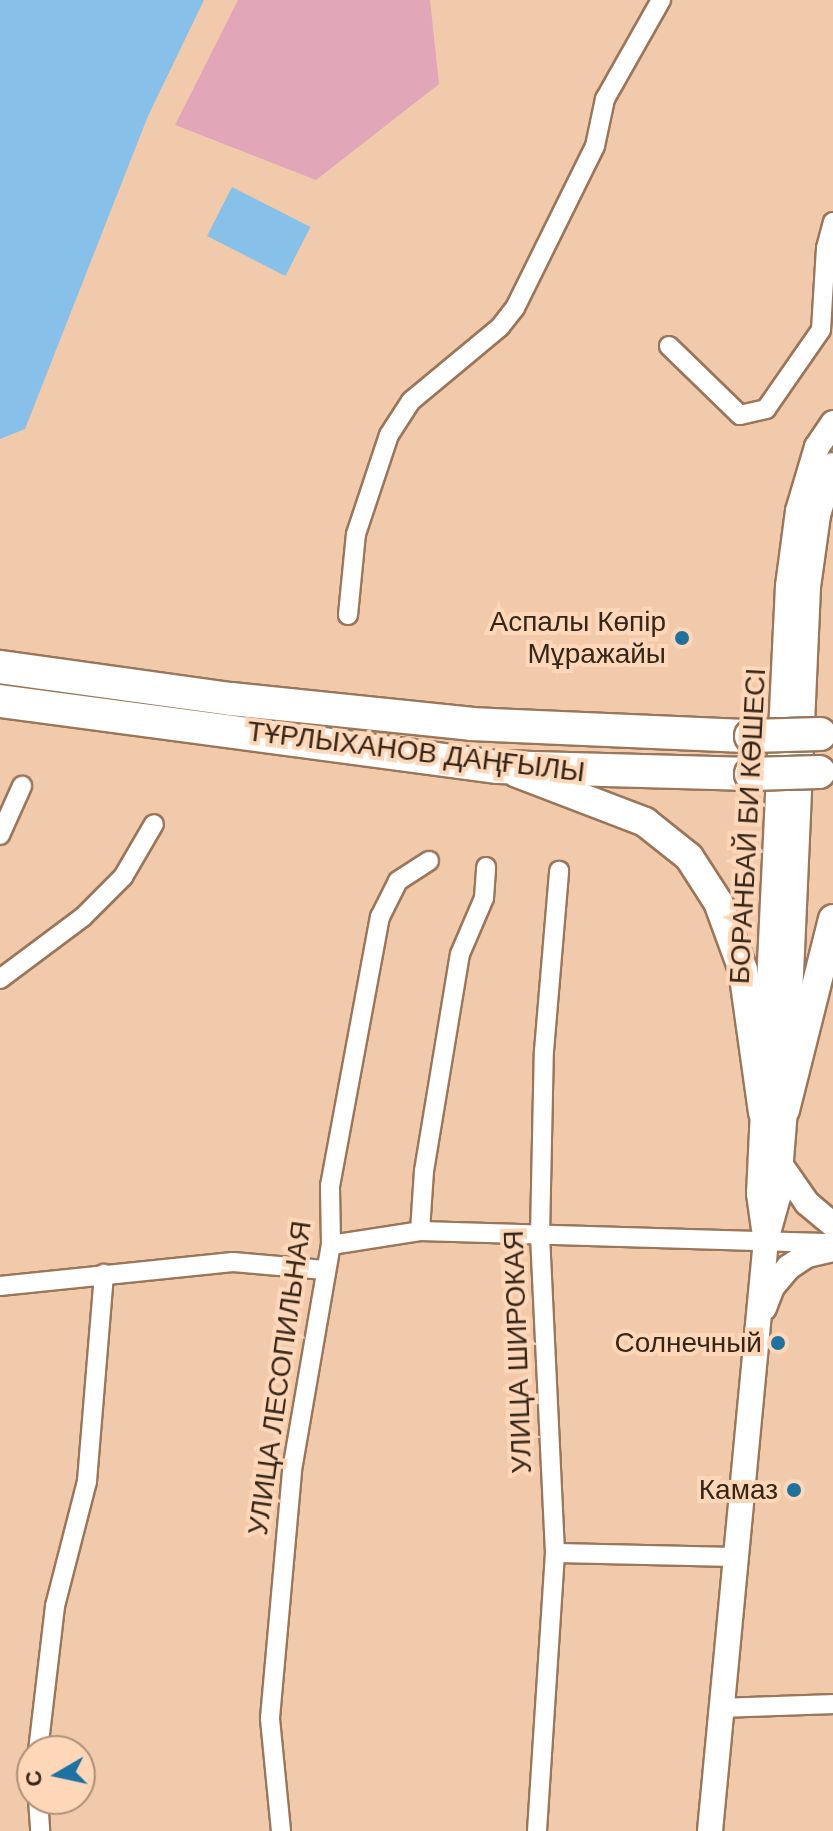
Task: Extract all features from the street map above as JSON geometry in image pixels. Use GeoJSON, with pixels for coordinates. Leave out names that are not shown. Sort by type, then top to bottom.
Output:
{"type":"FeatureCollection","features":[{"type":"Feature","properties":{"kind":"highway","name":"ТҰРЛЫХАНОВ ДАҢҒЫЛЫ"},"geometry":{"type":"LineString","coordinates":[[0,667],[497,767],[751,774],[826,772]]}},
{"type":"Feature","properties":{"kind":"highway","name":"ТҰРЛЫХАНОВ ДАҢҒЫЛЫ"},"geometry":{"type":"LineString","coordinates":[[0,701],[229,715],[751,736],[826,733]]}},
{"type":"Feature","properties":{"kind":"main road","name":"БОРАНБАЙ БИ КӨШЕСІ"},"geometry":{"type":"LineString","coordinates":[[710,1831],[766,1240],[780,1164],[774,1112],[788,586],[798,511],[817,447],[833,423]]}},
{"type":"Feature","properties":{"kind":"main road","name":"БОРАНБАЙ БИ КӨШЕСІ"},"geometry":{"type":"LineString","coordinates":[[766,1240],[759,1194],[774,1112],[808,587],[818,515],[833,465]]}},
{"type":"Feature","properties":{"kind":"main road"},"geometry":{"type":"LineString","coordinates":[[497,767],[582,794],[645,822],[689,857],[718,902],[743,970],[774,1112]]}},
{"type":"Feature","properties":{"kind":"main road"},"geometry":{"type":"LineString","coordinates":[[774,1112],[833,919]]}},
{"type":"Feature","properties":{"kind":"main road"},"geometry":{"type":"LineString","coordinates":[[780,1164],[807,1203],[833,1225]]}},
{"type":"Feature","properties":{"kind":"main road"},"geometry":{"type":"LineString","coordinates":[[758,1325],[772,1287],[789,1267],[807,1255],[833,1249]]}},
{"type":"Feature","properties":{"kind":"street"},"geometry":{"type":"LineString","coordinates":[[348,615],[356,534],[389,435],[411,401],[500,327],[515,308],[595,146],[605,99],[661,0]]}},
{"type":"Feature","properties":{"kind":"street"},"geometry":{"type":"LineString","coordinates":[[669,346],[740,415],[766,409],[821,330],[826,248],[833,222]]}},
{"type":"Feature","properties":{"kind":"street"},"geometry":{"type":"LineString","coordinates":[[0,835],[22,786]]}},
{"type":"Feature","properties":{"kind":"street"},"geometry":{"type":"LineString","coordinates":[[0,979],[83,917],[123,877],[154,824]]}},
{"type":"Feature","properties":{"kind":"street","name":"УЛИЦА ЛЕСОПИЛЬНАЯ"},"geometry":{"type":"LineString","coordinates":[[281,1831],[270,1718],[292,1470],[331,1245],[330,1186],[380,917],[398,881],[429,861]]}},
{"type":"Feature","properties":{"kind":"street"},"geometry":{"type":"LineString","coordinates":[[420,1231],[424,1171],[460,954],[484,898],[486,867]]}},
{"type":"Feature","properties":{"kind":"street","name":"УЛИЦА ШИРОКАЯ"},"geometry":{"type":"LineString","coordinates":[[537,1831],[555,1553],[540,1235],[544,1051],[559,871]]}},
{"type":"Feature","properties":{"kind":"street"},"geometry":{"type":"LineString","coordinates":[[331,1245],[420,1231],[833,1243]]}},
{"type":"Feature","properties":{"kind":"street"},"geometry":{"type":"LineString","coordinates":[[0,1286],[233,1262],[325,1270]]}},
{"type":"Feature","properties":{"kind":"street"},"geometry":{"type":"LineString","coordinates":[[40,1735],[55,1606],[87,1481],[104,1274]]}},
{"type":"Feature","properties":{"kind":"street"},"geometry":{"type":"LineString","coordinates":[[555,1553],[736,1557]]}},
{"type":"Feature","properties":{"kind":"street"},"geometry":{"type":"LineString","coordinates":[[721,1708],[833,1704]]}},
{"type":"Feature","properties":{"kind":"shaded area"},"geometry":{"type":"Polygon","coordinates":[[[238,0],[430,0],[439,84],[316,180],[175,125],[238,0]]]}},
{"type":"Feature","properties":{"kind":"water"},"geometry":{"type":"Polygon","coordinates":[[[0,0],[204,0],[148,116],[25,429],[0,439],[0,0]]]}},
{"type":"Feature","properties":{"kind":"water"},"geometry":{"type":"Polygon","coordinates":[[[232,187],[310,227],[285,276],[207,236],[232,187]]]}},
{"type":"Feature","properties":{"kind":"place","name":"Аспалы Көпір Мұражайы"},"geometry":{"type":"Point","coordinates":[682,638]}},
{"type":"Feature","properties":{"kind":"place","name":"Солнечный"},"geometry":{"type":"Point","coordinates":[778,1343]}},
{"type":"Feature","properties":{"kind":"place","name":"Камаз"},"geometry":{"type":"Point","coordinates":[794,1490]}}]}
